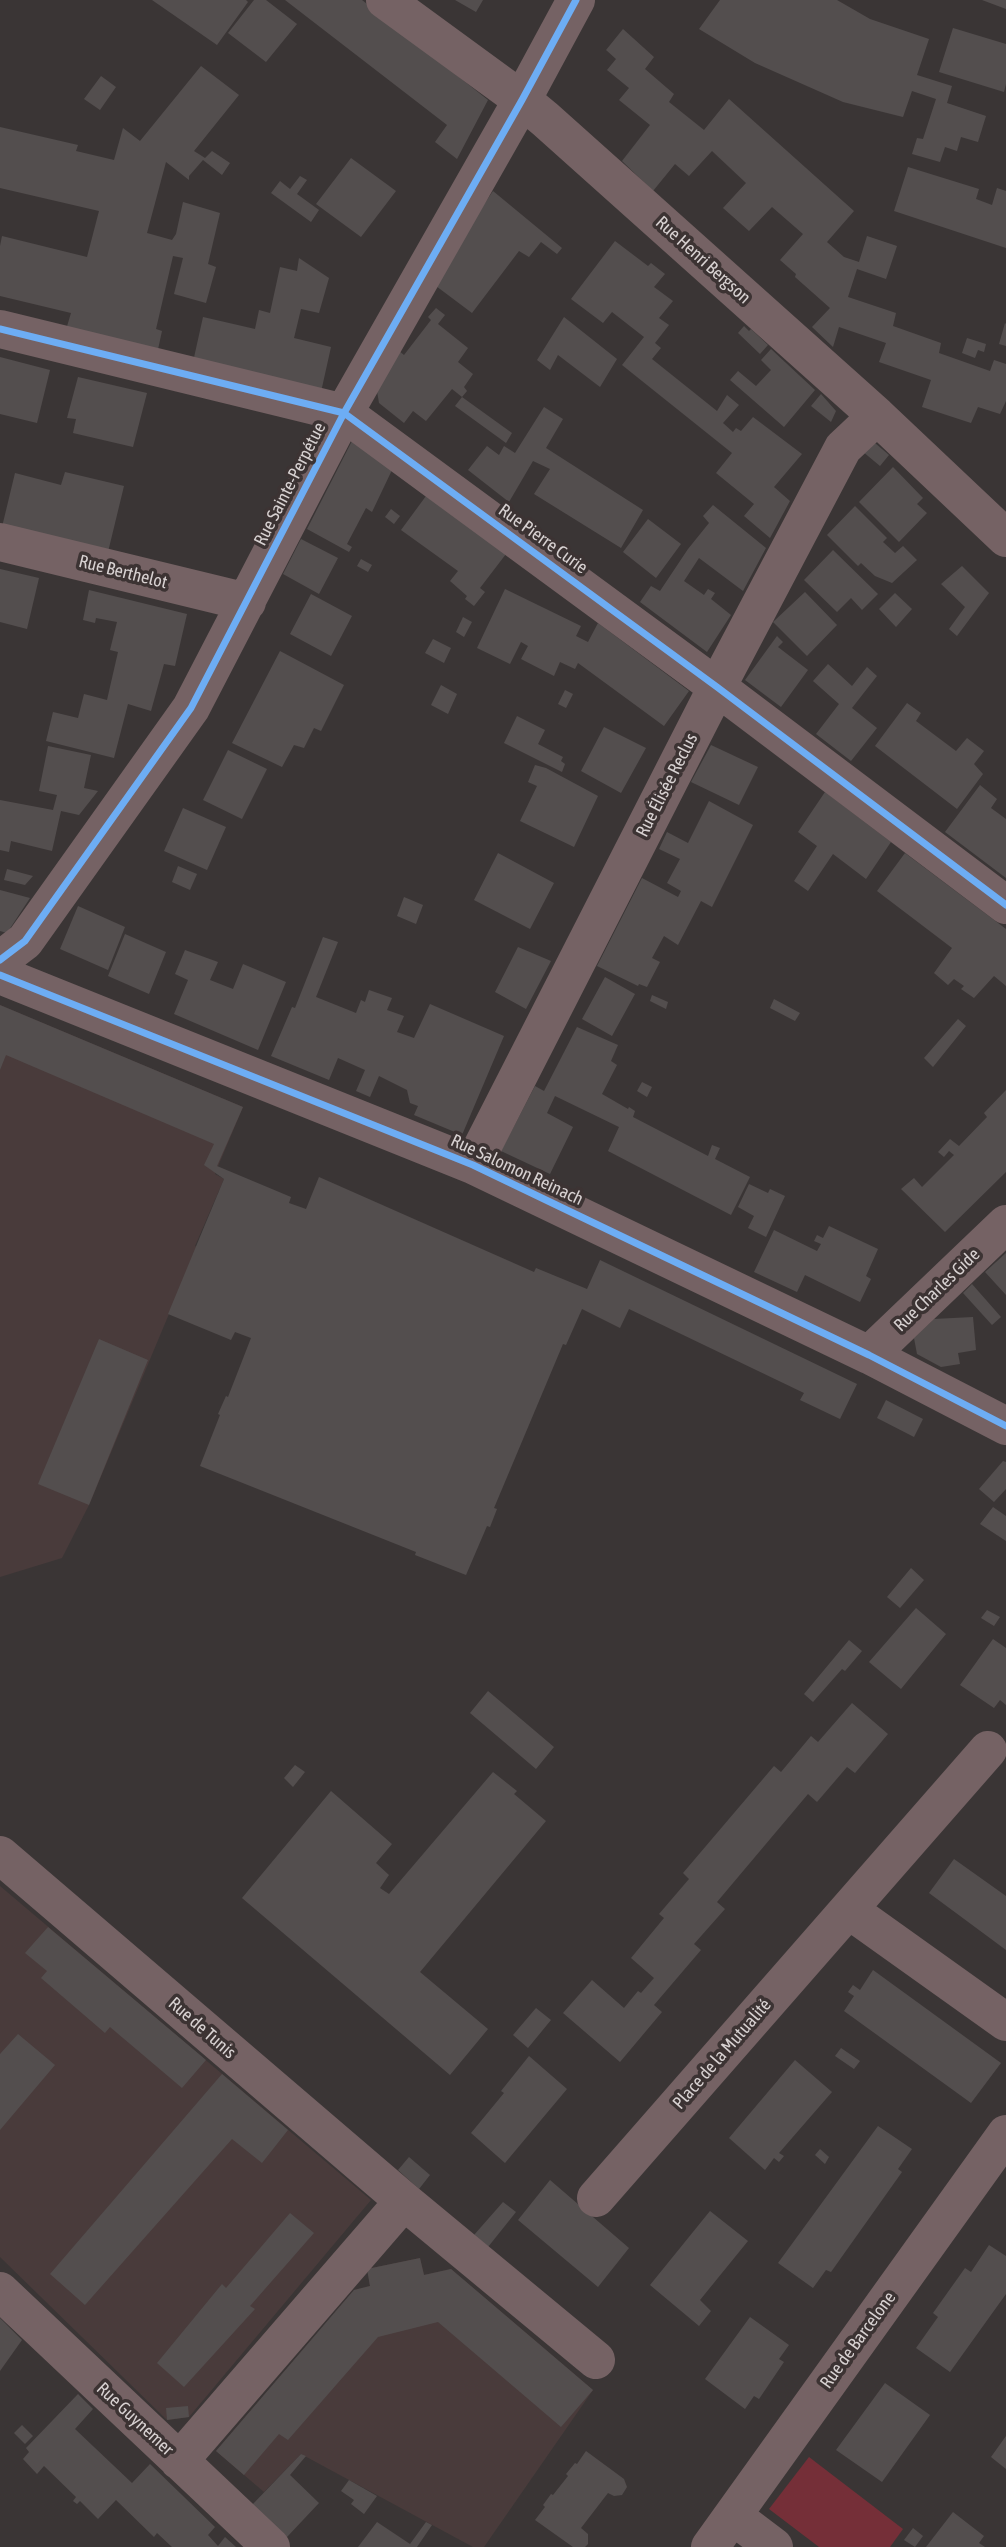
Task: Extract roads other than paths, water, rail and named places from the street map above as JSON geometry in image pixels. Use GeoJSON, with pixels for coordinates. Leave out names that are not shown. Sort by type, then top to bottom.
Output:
{"type":"FeatureCollection","features":[{"type":"Feature","properties":{"kind":"street","name":"Rue Henri Bergson"},"geometry":{"type":"LineString","coordinates":[[385,0],[522,100],[877,416],[1006,538]]}},
{"type":"Feature","properties":{"kind":"street","name":"Rue Sainte-Perpétue"},"geometry":{"type":"LineString","coordinates":[[0,960],[25,941],[191,708],[344,413],[576,0]]}},
{"type":"Feature","properties":{"kind":"street","name":"Rue Pierre Curie"},"geometry":{"type":"LineString","coordinates":[[0,329],[344,413],[717,687],[1006,905]]}},
{"type":"Feature","properties":{"kind":"street","name":"Rue Élisée Reclus"},"geometry":{"type":"LineString","coordinates":[[473,1165],[717,687],[843,448],[877,416]]}},
{"type":"Feature","properties":{"kind":"street","name":"Rue Berthelot"},"geometry":{"type":"LineString","coordinates":[[0,542],[247,602]]}},
{"type":"Feature","properties":{"kind":"street","name":"Rue Salomon Reinach"},"geometry":{"type":"LineString","coordinates":[[0,975],[473,1165],[869,1355],[1006,1426]]}},
{"type":"Feature","properties":{"kind":"street","name":"Rue Charles Gide"},"geometry":{"type":"LineString","coordinates":[[869,1355],[1006,1224]]}},
{"type":"Feature","properties":{"kind":"street","name":"Place de la Mutualité"},"geometry":{"type":"LineString","coordinates":[[596,2198],[988,1750]]}},
{"type":"Feature","properties":{"kind":"street","name":"Rue de Tunis"},"geometry":{"type":"LineString","coordinates":[[0,1855],[404,2201],[596,2360]]}},
{"type":"Feature","properties":{"kind":"street"},"geometry":{"type":"LineString","coordinates":[[849,1910],[1006,2022]]}},
{"type":"Feature","properties":{"kind":"street","name":"Rue de Barcelone"},"geometry":{"type":"LineString","coordinates":[[710,2547],[1006,2134]]}},
{"type":"Feature","properties":{"kind":"street"},"geometry":{"type":"LineString","coordinates":[[179,2461],[404,2201]]}},
{"type":"Feature","properties":{"kind":"street","name":"Rue Guynemer"},"geometry":{"type":"LineString","coordinates":[[0,2291],[271,2547]]}},
{"type":"Feature","properties":{"kind":"street"},"geometry":{"type":"LineString","coordinates":[[733,2516],[774,2547]]}}]}
